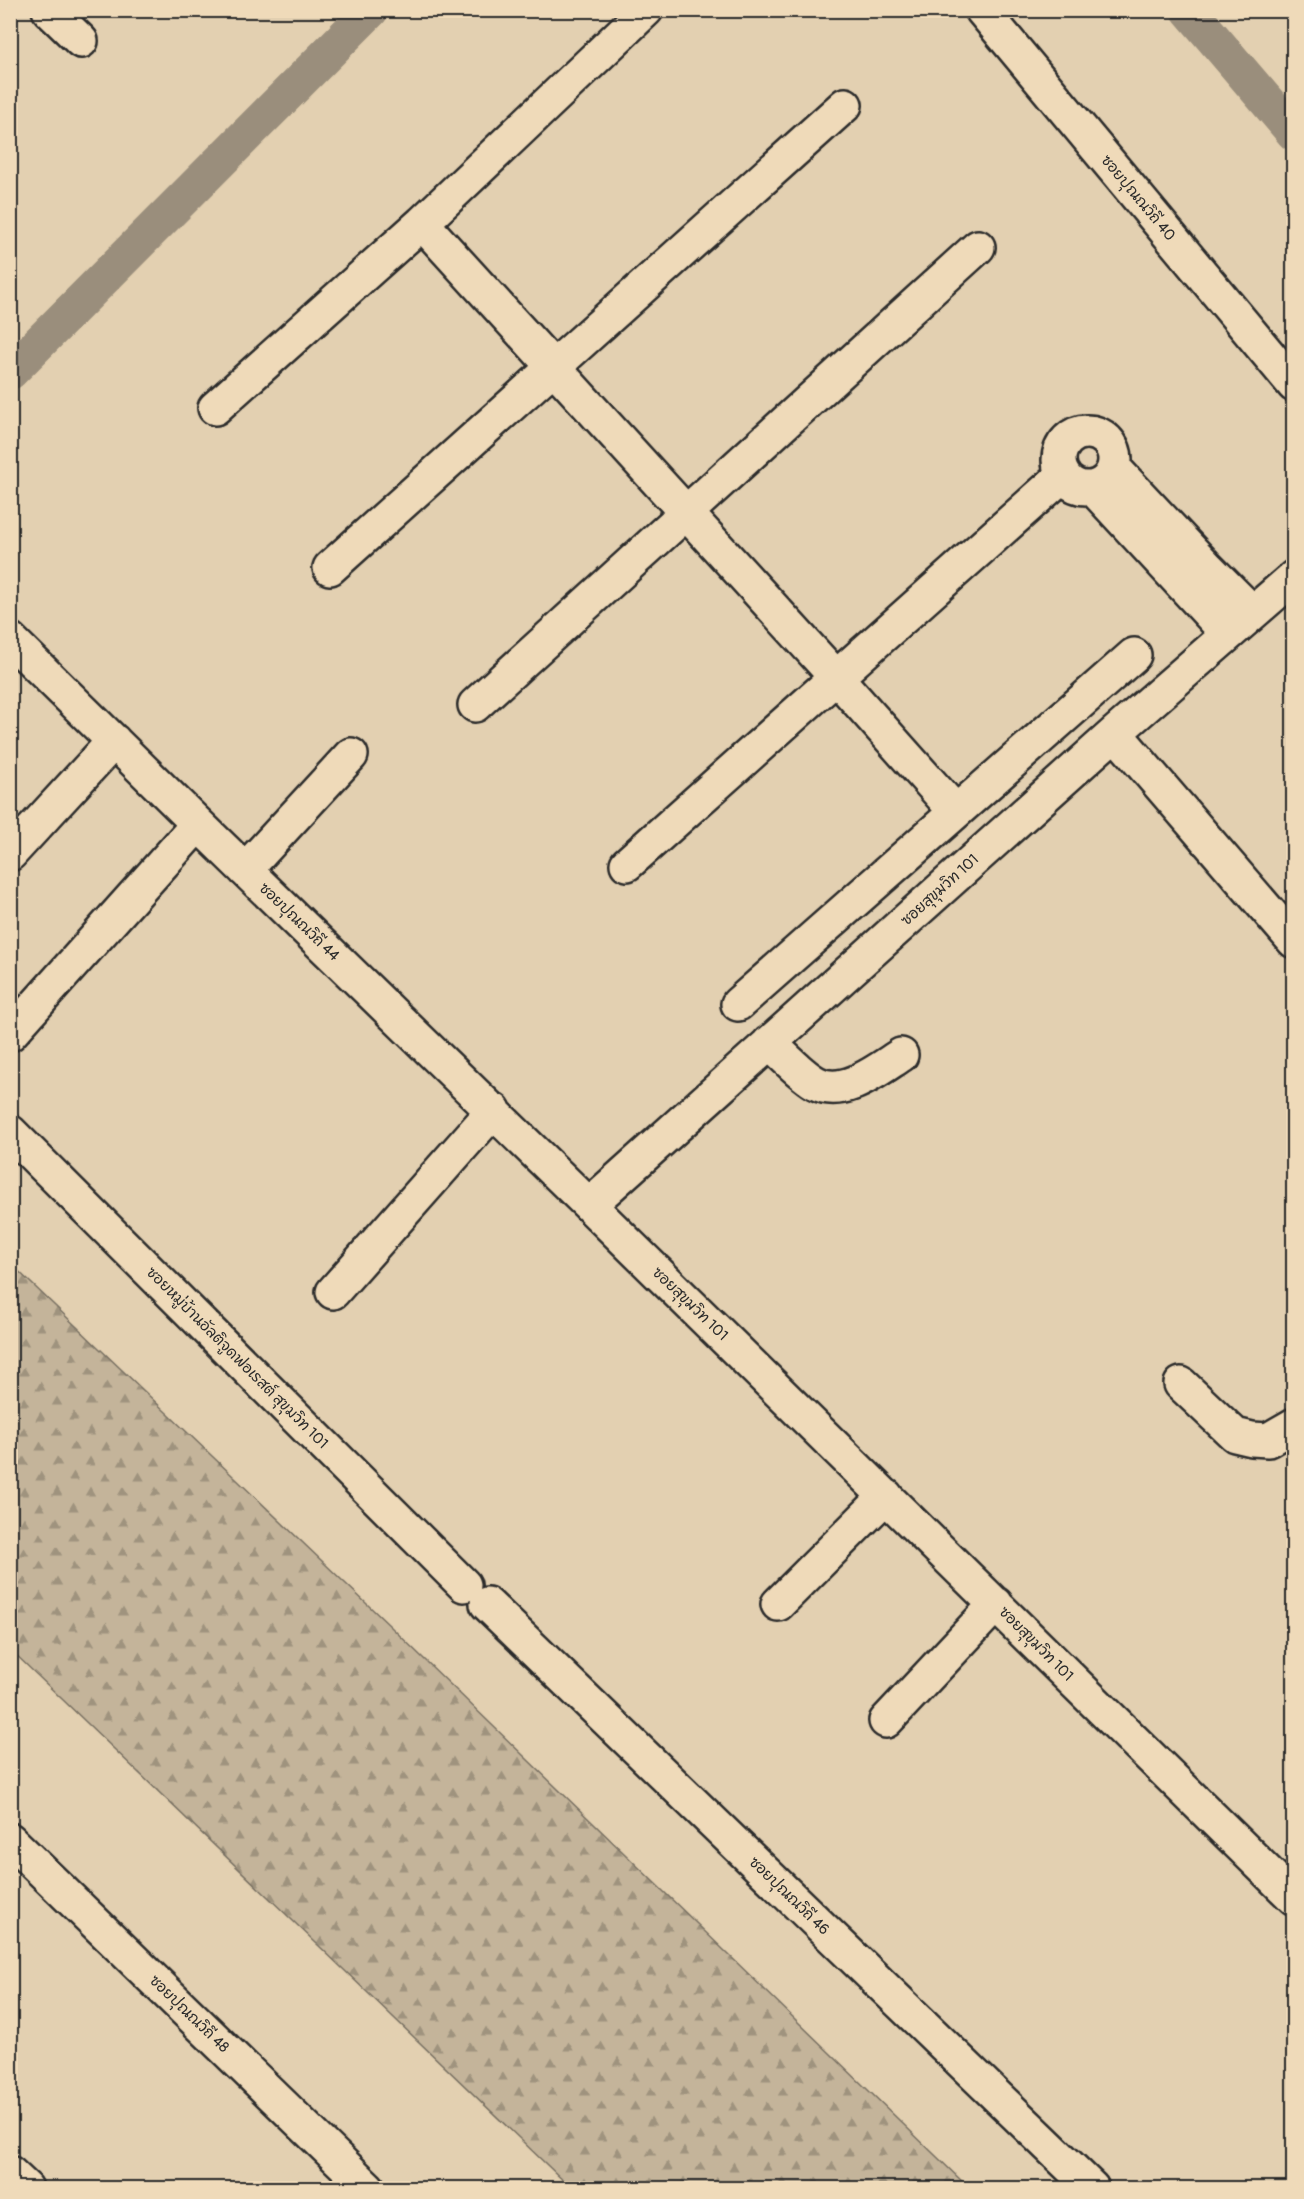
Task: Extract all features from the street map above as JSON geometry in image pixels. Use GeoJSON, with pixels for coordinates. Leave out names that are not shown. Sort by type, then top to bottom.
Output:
{"type":"FeatureCollection","features":[{"type":"Feature","properties":{"kind":"street"},"geometry":{"type":"LineString","coordinates":[[49,10],[81,41]]}},
{"type":"Feature","properties":{"kind":"street"},"geometry":{"type":"LineString","coordinates":[[215,408],[422,223],[646,10]]}},
{"type":"Feature","properties":{"kind":"street","name":"ซอยปุณณวิถี 40"},"geometry":{"type":"LineString","coordinates":[[982,10],[1293,385]]}},
{"type":"Feature","properties":{"kind":"street"},"geometry":{"type":"LineString","coordinates":[[330,568],[845,105]]}},
{"type":"Feature","properties":{"kind":"street"},"geometry":{"type":"LineString","coordinates":[[422,223],[956,812]]}},
{"type":"Feature","properties":{"kind":"street"},"geometry":{"type":"LineString","coordinates":[[475,705],[978,247]]}},
{"type":"Feature","properties":{"kind":"street"},"geometry":{"type":"LineString","coordinates":[[1084,432],[1100,434],[1112,445],[1116,461],[1104,479],[1076,486],[1063,475],[1059,460],[1063,444],[1069,438],[1084,432]]}},
{"type":"Feature","properties":{"kind":"street"},"geometry":{"type":"LineString","coordinates":[[627,864],[1063,475]]}},
{"type":"Feature","properties":{"kind":"street"},"geometry":{"type":"LineString","coordinates":[[1104,479],[1154,532],[1228,633]]}},
{"type":"Feature","properties":{"kind":"street"},"geometry":{"type":"LineString","coordinates":[[1154,532],[1252,612]]}},
{"type":"Feature","properties":{"kind":"street","name":"ซอยสุขุมวิท 101"},"geometry":{"type":"LineString","coordinates":[[1293,577],[1115,733],[589,1205],[1293,1898]]}},
{"type":"Feature","properties":{"kind":"street","name":"ซอยปุณณวิถี 44"},"geometry":{"type":"LineString","coordinates":[[10,639],[589,1205]]}},
{"type":"Feature","properties":{"kind":"street"},"geometry":{"type":"LineString","coordinates":[[738,1004],[1134,656]]}},
{"type":"Feature","properties":{"kind":"street"},"geometry":{"type":"LineString","coordinates":[[1115,733],[1293,941]]}},
{"type":"Feature","properties":{"kind":"street"},"geometry":{"type":"LineString","coordinates":[[10,854],[114,741]]}},
{"type":"Feature","properties":{"kind":"street"},"geometry":{"type":"LineString","coordinates":[[245,870],[351,754]]}},
{"type":"Feature","properties":{"kind":"street"},"geometry":{"type":"LineString","coordinates":[[10,1034],[198,824]]}},
{"type":"Feature","properties":{"kind":"street"},"geometry":{"type":"LineString","coordinates":[[770,1043],[815,1083],[829,1088],[845,1085],[865,1077],[901,1055]]}},
{"type":"Feature","properties":{"kind":"street"},"geometry":{"type":"LineString","coordinates":[[333,1292],[494,1110]]}},
{"type":"Feature","properties":{"kind":"street","name":"ซอยหมู่บ้านอัลติจูดฟอเรสต์ สุขุมวิท 101"},"geometry":{"type":"LineString","coordinates":[[10,1132],[475,1594]]}},
{"type":"Feature","properties":{"kind":"street"},"geometry":{"type":"LineString","coordinates":[[1180,1384],[1235,1435],[1268,1440],[1293,1425]]}},
{"type":"Feature","properties":{"kind":"street"},"geometry":{"type":"LineString","coordinates":[[778,1604],[886,1496]]}},
{"type":"Feature","properties":{"kind":"street","name":"ซอยปุณณวิถี 46"},"geometry":{"type":"LineString","coordinates":[[475,1594],[1092,2188]]}},
{"type":"Feature","properties":{"kind":"street"},"geometry":{"type":"LineString","coordinates":[[886,1720],[996,1604]]}},
{"type":"Feature","properties":{"kind":"street","name":"ซอยปุณณวิถี 48"},"geometry":{"type":"LineString","coordinates":[[10,1840],[368,2188]]}},
{"type":"Feature","properties":{"kind":"street"},"geometry":{"type":"LineString","coordinates":[[10,2173],[26,2188]]}},
{"type":"Feature","properties":{"kind":"green space"},"geometry":{"type":"Polygon","coordinates":[[[10,1263],[390,1626],[969,2188],[571,2188],[11,1650],[10,1263]]]}},
{"type":"Feature","properties":{"kind":"waterway"},"geometry":{"type":"LineString","coordinates":[[10,372],[371,10]]}},
{"type":"Feature","properties":{"kind":"waterway"},"geometry":{"type":"LineString","coordinates":[[1189,10],[1294,133]]}}]}
